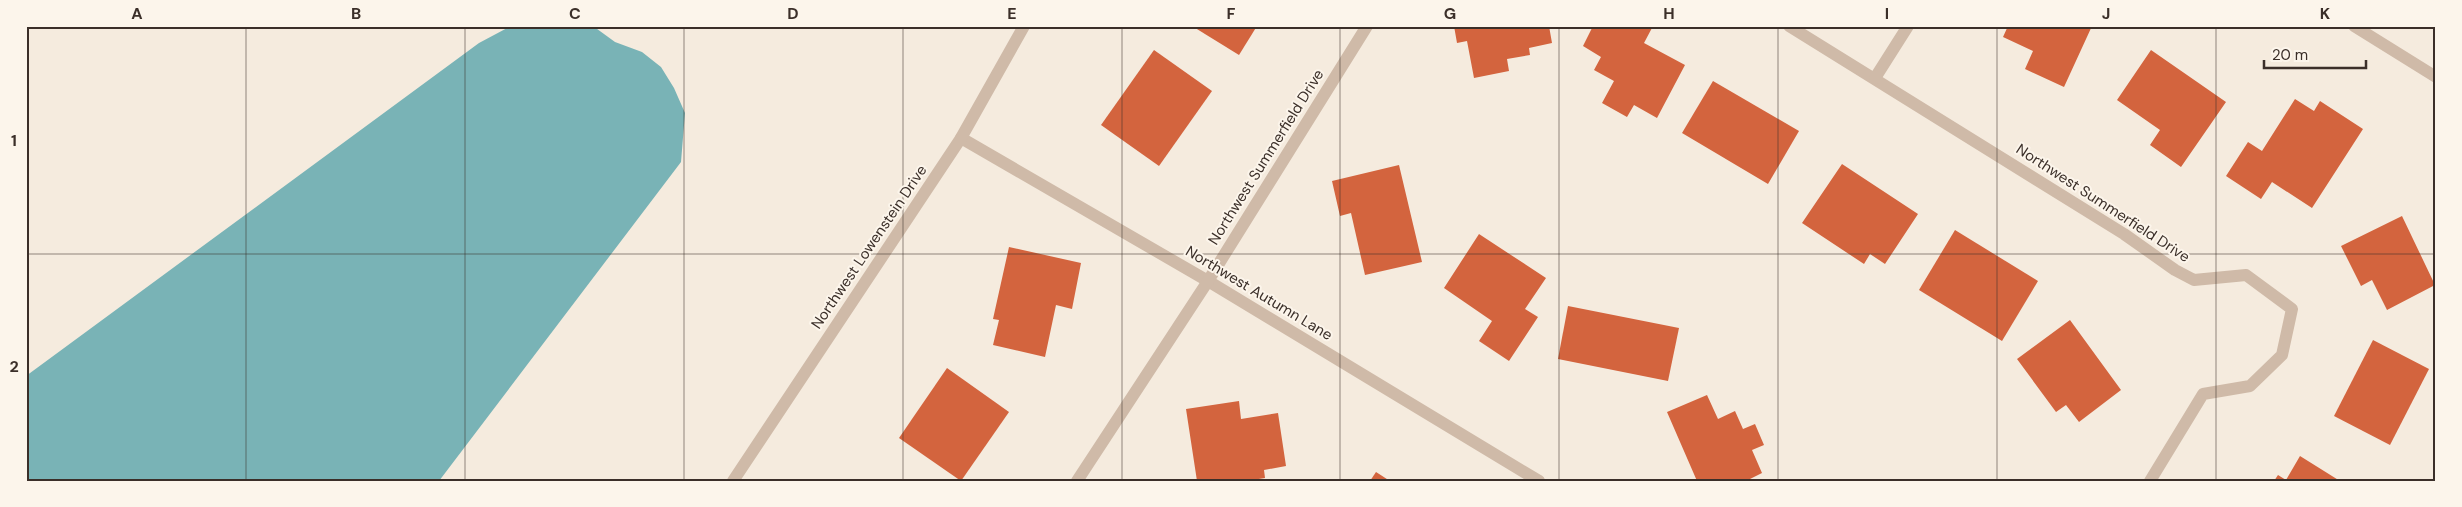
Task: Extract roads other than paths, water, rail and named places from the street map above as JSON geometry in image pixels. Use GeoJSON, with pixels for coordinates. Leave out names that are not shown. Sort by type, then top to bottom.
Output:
{"type":"FeatureCollection","features":[{"type":"Feature","properties":{"kind":"street","name":"Northwest Lowenstein Drive"},"geometry":{"type":"LineString","coordinates":[[732,481],[960,138],[1024,26]]}},
{"type":"Feature","properties":{"kind":"street","name":"Northwest Summerfield Drive"},"geometry":{"type":"LineString","coordinates":[[1077,481],[1208,281],[1367,26]]}},
{"type":"Feature","properties":{"kind":"street","name":"Northwest Summerfield Drive"},"geometry":{"type":"LineString","coordinates":[[1789,26],[2124,234],[2175,270],[2194,280],[2246,275],[2292,309],[2282,355],[2250,386],[2203,394],[2150,481]]}},
{"type":"Feature","properties":{"kind":"street"},"geometry":{"type":"LineString","coordinates":[[1875,78],[1908,26]]}},
{"type":"Feature","properties":{"kind":"street"},"geometry":{"type":"LineString","coordinates":[[2354,26],[2436,77]]}},
{"type":"Feature","properties":{"kind":"street","name":"Northwest Autumn Lane"},"geometry":{"type":"LineString","coordinates":[[960,138],[1208,281],[1539,481]]}},
{"type":"Feature","properties":{"kind":"water"},"geometry":{"type":"Polygon","coordinates":[[[511,26],[593,26],[615,42],[642,52],[661,67],[674,88],[685,113],[681,162],[439,481],[26,481],[26,376],[479,43],[511,26]]]}}]}
